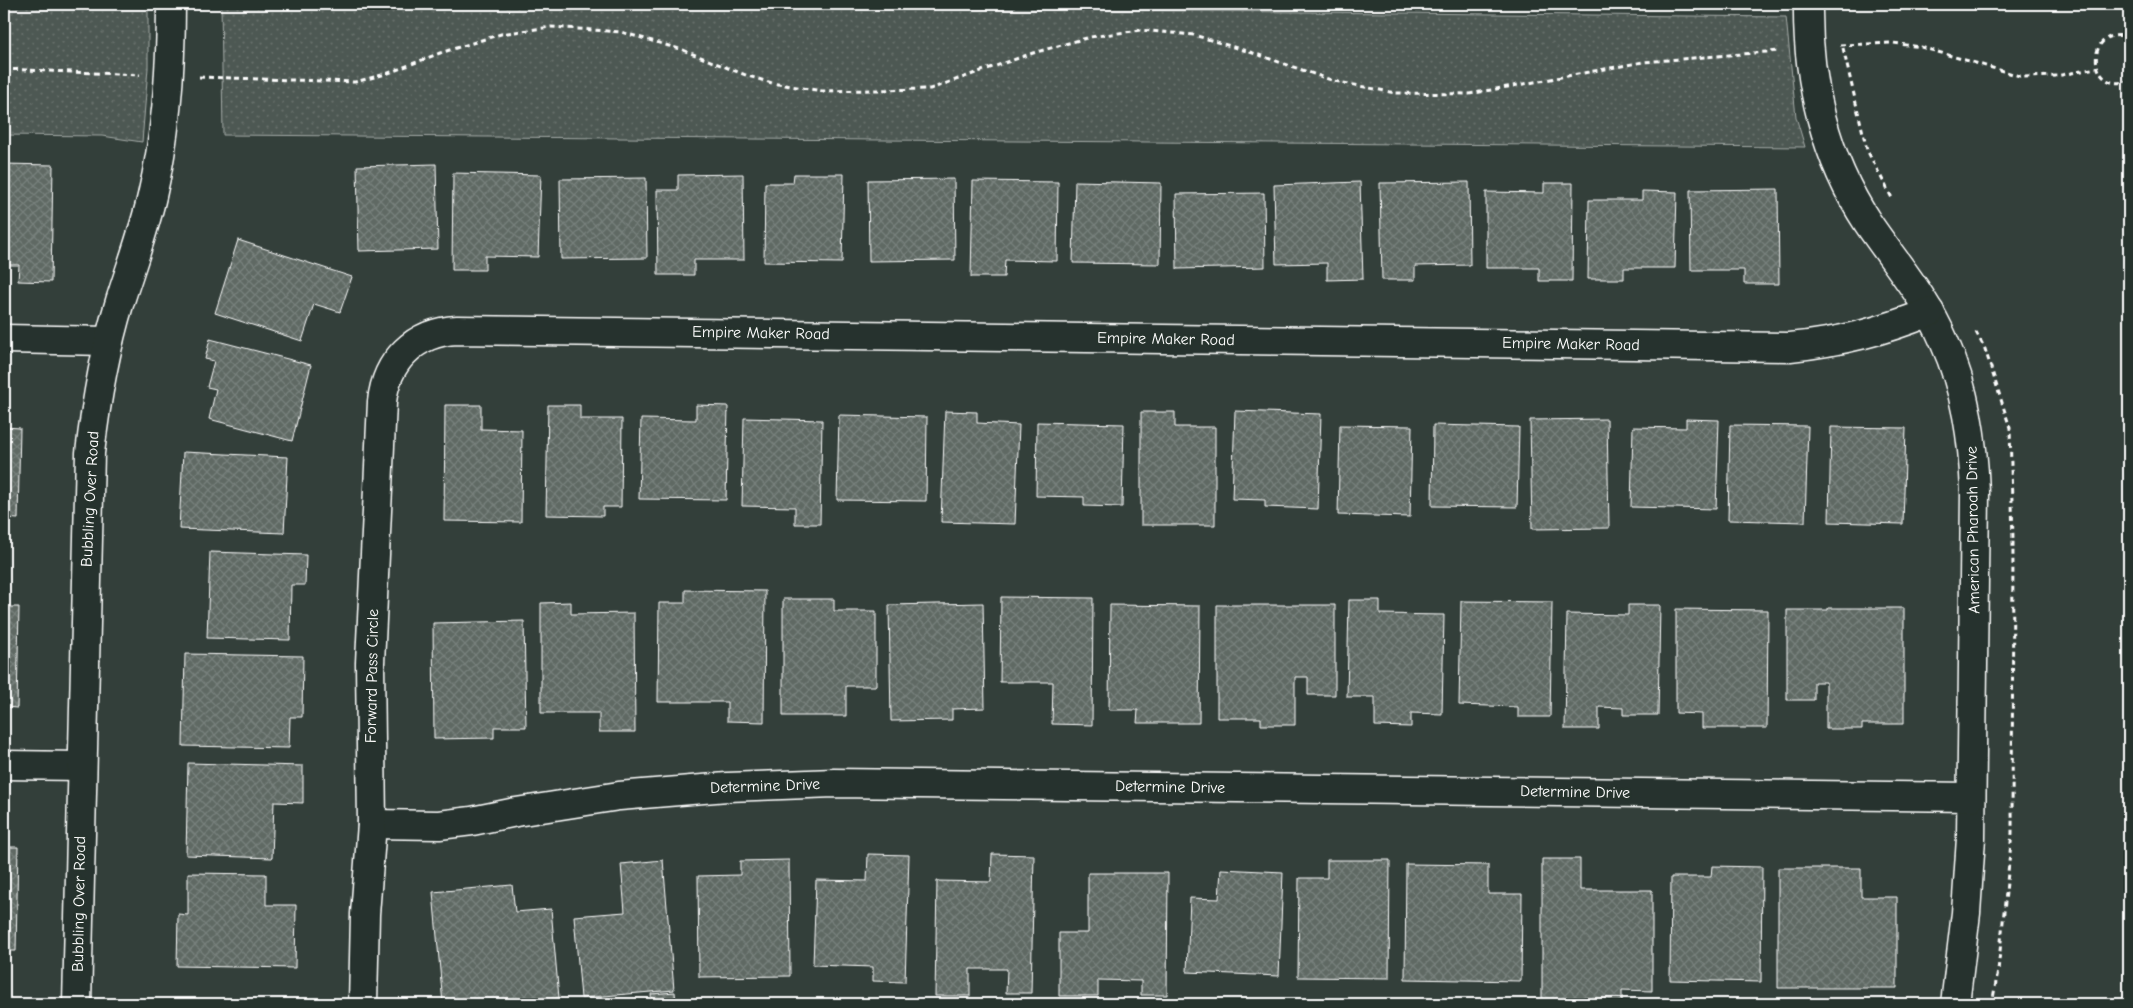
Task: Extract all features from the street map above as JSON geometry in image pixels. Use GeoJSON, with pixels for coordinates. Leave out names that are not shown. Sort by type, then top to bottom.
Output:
{"type":"FeatureCollection","features":[{"type":"Feature","properties":{"kind":"street","name":"Bubbling Over Road"},"geometry":{"type":"LineString","coordinates":[[77,1004],[85,693],[87,510],[90,453],[100,382],[109,341],[152,194],[161,153],[169,76],[170,4]]}},
{"type":"Feature","properties":{"kind":"street","name":"American Pharoah Drive"},"geometry":{"type":"LineString","coordinates":[[1808,4],[1808,48],[1812,78],[1821,119],[1838,167],[1867,222],[1909,278],[1930,312],[1944,340],[1967,410],[1973,454],[1975,492],[1971,797],[1966,913],[1955,1004]]}},
{"type":"Feature","properties":{"kind":"street","name":"Empire Maker Road"},"geometry":{"type":"LineString","coordinates":[[403,352],[429,334],[457,330],[1790,347],[1851,339],[1892,327],[1930,312]]}},
{"type":"Feature","properties":{"kind":"street"},"geometry":{"type":"LineString","coordinates":[[4,339],[109,341]]}},
{"type":"Feature","properties":{"kind":"street","name":"Forward Pass Circle"},"geometry":{"type":"LineString","coordinates":[[364,1004],[365,914],[372,824],[370,663],[382,402],[385,384],[390,371],[403,352]]}},
{"type":"Feature","properties":{"kind":"street"},"geometry":{"type":"LineString","coordinates":[[4,765],[82,766]]}},
{"type":"Feature","properties":{"kind":"street","name":"Determine Drive"},"geometry":{"type":"LineString","coordinates":[[372,824],[417,826],[472,821],[516,812],[646,794],[726,787],[834,783],[1971,797]]}},
{"type":"Feature","properties":{"kind":"path"},"geometry":{"type":"LineString","coordinates":[[4,69],[355,82],[386,74],[440,53],[501,34],[551,27],[621,32],[683,50],[748,76],[772,83],[822,91],[930,89],[1090,37],[1140,30],[1194,35],[1334,81],[1395,93],[1469,94],[1643,62],[1861,43],[1893,43],[1921,47],[2023,77],[2057,76],[2096,68]]}},
{"type":"Feature","properties":{"kind":"path"},"geometry":{"type":"LineString","coordinates":[[2129,37],[2120,35],[2108,37],[2099,45],[2095,56],[2096,68],[2104,78],[2113,82],[2123,83],[2129,80]]}},
{"type":"Feature","properties":{"kind":"shaded area"},"geometry":{"type":"Polygon","coordinates":[[[4,4],[148,4],[148,68],[142,142],[102,136],[4,135],[4,4]]]}},
{"type":"Feature","properties":{"kind":"shaded area"},"geometry":{"type":"Polygon","coordinates":[[[221,4],[520,4],[1786,17],[1796,117],[1805,147],[223,135],[221,4]]]}},
{"type":"Feature","properties":{"kind":"building"},"geometry":{"type":"Polygon","coordinates":[[[4,164],[53,165],[51,282],[18,281],[19,265],[4,265],[4,164]]]}},
{"type":"Feature","properties":{"kind":"building"},"geometry":{"type":"Polygon","coordinates":[[[436,164],[438,249],[359,251],[357,166],[436,164]]]}},
{"type":"Feature","properties":{"kind":"building"},"geometry":{"type":"Polygon","coordinates":[[[453,173],[541,175],[538,257],[485,256],[485,270],[452,270],[453,173]]]}},
{"type":"Feature","properties":{"kind":"building"},"geometry":{"type":"Polygon","coordinates":[[[743,174],[744,260],[694,260],[694,275],[658,275],[657,190],[678,190],[678,175],[743,174]]]}},
{"type":"Feature","properties":{"kind":"building"},"geometry":{"type":"Polygon","coordinates":[[[794,174],[844,174],[842,263],[764,262],[765,183],[793,183],[794,174]]]}},
{"type":"Feature","properties":{"kind":"building"},"geometry":{"type":"Polygon","coordinates":[[[646,178],[647,258],[561,259],[560,179],[646,178]]]}},
{"type":"Feature","properties":{"kind":"building"},"geometry":{"type":"Polygon","coordinates":[[[954,179],[955,260],[869,261],[868,180],[954,179]]]}},
{"type":"Feature","properties":{"kind":"building"},"geometry":{"type":"Polygon","coordinates":[[[973,181],[1058,182],[1057,261],[1005,260],[1004,277],[971,277],[973,181]]]}},
{"type":"Feature","properties":{"kind":"building"},"geometry":{"type":"Polygon","coordinates":[[[1075,181],[1161,183],[1160,264],[1073,263],[1075,181]]]}},
{"type":"Feature","properties":{"kind":"building"},"geometry":{"type":"Polygon","coordinates":[[[1360,182],[1363,279],[1327,280],[1327,263],[1276,264],[1274,185],[1360,182]]]}},
{"type":"Feature","properties":{"kind":"building"},"geometry":{"type":"Polygon","coordinates":[[[1469,182],[1470,265],[1415,266],[1415,280],[1382,280],[1380,183],[1469,182]]]}},
{"type":"Feature","properties":{"kind":"building"},"geometry":{"type":"Polygon","coordinates":[[[1544,183],[1573,183],[1572,281],[1539,281],[1539,268],[1486,268],[1486,192],[1544,193],[1544,183]]]}},
{"type":"Feature","properties":{"kind":"building"},"geometry":{"type":"Polygon","coordinates":[[[1778,189],[1779,284],[1744,284],[1744,270],[1691,270],[1690,190],[1778,189]]]}},
{"type":"Feature","properties":{"kind":"building"},"geometry":{"type":"Polygon","coordinates":[[[1642,191],[1677,192],[1675,268],[1624,268],[1624,279],[1588,279],[1589,200],[1642,200],[1642,191]]]}},
{"type":"Feature","properties":{"kind":"building"},"geometry":{"type":"Polygon","coordinates":[[[1264,193],[1265,267],[1177,269],[1176,194],[1264,193]]]}},
{"type":"Feature","properties":{"kind":"building"},"geometry":{"type":"Polygon","coordinates":[[[238,240],[352,277],[340,312],[314,304],[302,341],[215,313],[238,240]]]}},
{"type":"Feature","properties":{"kind":"building"},"geometry":{"type":"Polygon","coordinates":[[[210,339],[311,365],[292,441],[209,419],[216,389],[207,387],[214,361],[205,359],[210,339]]]}},
{"type":"Feature","properties":{"kind":"building"},"geometry":{"type":"Polygon","coordinates":[[[445,405],[481,405],[481,429],[522,430],[521,522],[444,521],[445,405]]]}},
{"type":"Feature","properties":{"kind":"building"},"geometry":{"type":"Polygon","coordinates":[[[548,405],[580,405],[580,419],[622,419],[621,507],[603,507],[603,516],[546,515],[548,405]]]}},
{"type":"Feature","properties":{"kind":"building"},"geometry":{"type":"Polygon","coordinates":[[[696,405],[728,406],[726,500],[639,499],[641,419],[696,420],[696,405]]]}},
{"type":"Feature","properties":{"kind":"building"},"geometry":{"type":"Polygon","coordinates":[[[945,411],[977,412],[977,423],[1019,425],[1015,524],[941,522],[945,411]]]}},
{"type":"Feature","properties":{"kind":"building"},"geometry":{"type":"Polygon","coordinates":[[[1235,411],[1321,414],[1318,509],[1265,507],[1265,500],[1232,499],[1235,411]]]}},
{"type":"Feature","properties":{"kind":"building"},"geometry":{"type":"Polygon","coordinates":[[[1141,412],[1175,412],[1175,427],[1215,427],[1215,525],[1141,525],[1141,412]]]}},
{"type":"Feature","properties":{"kind":"building"},"geometry":{"type":"Polygon","coordinates":[[[839,415],[927,417],[926,501],[837,500],[839,415]]]}},
{"type":"Feature","properties":{"kind":"building"},"geometry":{"type":"Polygon","coordinates":[[[744,418],[822,420],[820,524],[795,524],[795,507],[742,506],[744,418]]]}},
{"type":"Feature","properties":{"kind":"building"},"geometry":{"type":"Polygon","coordinates":[[[1607,419],[1609,528],[1532,529],[1530,420],[1607,419]]]}},
{"type":"Feature","properties":{"kind":"building"},"geometry":{"type":"Polygon","coordinates":[[[1686,419],[1719,420],[1716,509],[1631,507],[1633,427],[1686,428],[1686,419]]]}},
{"type":"Feature","properties":{"kind":"building"},"geometry":{"type":"Polygon","coordinates":[[[1037,422],[1124,424],[1122,507],[1084,506],[1084,497],[1036,496],[1037,422]]]}},
{"type":"Feature","properties":{"kind":"building"},"geometry":{"type":"Polygon","coordinates":[[[1340,425],[1412,426],[1410,517],[1338,515],[1340,425]]]}},
{"type":"Feature","properties":{"kind":"building"},"geometry":{"type":"Polygon","coordinates":[[[1433,425],[1519,427],[1517,507],[1432,506],[1433,425]]]}},
{"type":"Feature","properties":{"kind":"building"},"geometry":{"type":"Polygon","coordinates":[[[1730,425],[1808,426],[1805,522],[1728,520],[1730,425]]]}},
{"type":"Feature","properties":{"kind":"building"},"geometry":{"type":"Polygon","coordinates":[[[4,427],[20,428],[18,519],[4,518],[4,427]]]}},
{"type":"Feature","properties":{"kind":"building"},"geometry":{"type":"Polygon","coordinates":[[[1831,427],[1906,428],[1903,524],[1829,522],[1831,427]]]}},
{"type":"Feature","properties":{"kind":"building"},"geometry":{"type":"Polygon","coordinates":[[[183,452],[288,457],[284,533],[179,529],[183,452]]]}},
{"type":"Feature","properties":{"kind":"building"},"geometry":{"type":"Polygon","coordinates":[[[210,552],[306,555],[305,585],[291,585],[290,640],[207,638],[210,552]]]}},
{"type":"Feature","properties":{"kind":"building"},"geometry":{"type":"Polygon","coordinates":[[[685,590],[765,591],[764,722],[727,721],[727,702],[658,702],[659,603],[685,603],[685,590]]]}},
{"type":"Feature","properties":{"kind":"building"},"geometry":{"type":"Polygon","coordinates":[[[1001,597],[1093,598],[1092,725],[1052,724],[1053,682],[1000,682],[1001,597]]]}},
{"type":"Feature","properties":{"kind":"building"},"geometry":{"type":"Polygon","coordinates":[[[783,599],[834,599],[834,611],[876,611],[876,686],[846,686],[846,716],[783,716],[783,599]]]}},
{"type":"Feature","properties":{"kind":"building"},"geometry":{"type":"Polygon","coordinates":[[[1349,600],[1380,600],[1380,614],[1444,615],[1442,714],[1411,713],[1411,727],[1375,726],[1375,697],[1347,697],[1349,600]]]}},
{"type":"Feature","properties":{"kind":"building"},"geometry":{"type":"Polygon","coordinates":[[[1461,601],[1552,602],[1550,717],[1518,717],[1518,707],[1459,705],[1461,601]]]}},
{"type":"Feature","properties":{"kind":"building"},"geometry":{"type":"Polygon","coordinates":[[[571,602],[571,614],[634,613],[635,732],[599,732],[599,713],[541,713],[541,603],[571,602]]]}},
{"type":"Feature","properties":{"kind":"building"},"geometry":{"type":"Polygon","coordinates":[[[983,603],[985,708],[952,709],[952,720],[891,721],[889,605],[983,603]]]}},
{"type":"Feature","properties":{"kind":"building"},"geometry":{"type":"Polygon","coordinates":[[[1110,605],[1200,606],[1199,723],[1137,723],[1138,710],[1109,710],[1110,605]]]}},
{"type":"Feature","properties":{"kind":"building"},"geometry":{"type":"Polygon","coordinates":[[[1217,605],[1335,605],[1335,695],[1308,695],[1308,677],[1295,677],[1295,725],[1261,725],[1261,718],[1217,718],[1217,605]]]}},
{"type":"Feature","properties":{"kind":"building"},"geometry":{"type":"Polygon","coordinates":[[[1628,605],[1660,605],[1658,715],[1623,715],[1623,708],[1599,707],[1599,729],[1565,729],[1567,614],[1628,615],[1628,605]]]}},
{"type":"Feature","properties":{"kind":"building"},"geometry":{"type":"Polygon","coordinates":[[[4,607],[19,607],[17,708],[4,707],[4,607]]]}},
{"type":"Feature","properties":{"kind":"building"},"geometry":{"type":"Polygon","coordinates":[[[1828,608],[1904,608],[1904,724],[1862,724],[1862,729],[1826,729],[1826,682],[1814,682],[1814,700],[1787,700],[1787,610],[1828,610],[1828,608]]]}},
{"type":"Feature","properties":{"kind":"building"},"geometry":{"type":"Polygon","coordinates":[[[1676,609],[1768,610],[1767,728],[1702,728],[1702,714],[1676,713],[1676,609]]]}},
{"type":"Feature","properties":{"kind":"building"},"geometry":{"type":"Polygon","coordinates":[[[524,621],[526,727],[494,727],[494,738],[434,739],[433,623],[524,621]]]}},
{"type":"Feature","properties":{"kind":"building"},"geometry":{"type":"Polygon","coordinates":[[[185,654],[303,656],[302,717],[290,717],[289,748],[183,746],[185,654]]]}},
{"type":"Feature","properties":{"kind":"building"},"geometry":{"type":"Polygon","coordinates":[[[188,763],[303,766],[303,803],[274,802],[272,858],[186,855],[188,763]]]}},
{"type":"Feature","properties":{"kind":"building"},"geometry":{"type":"Polygon","coordinates":[[[4,847],[18,847],[16,951],[4,951],[4,847]]]}},
{"type":"Feature","properties":{"kind":"building"},"geometry":{"type":"Polygon","coordinates":[[[868,854],[909,855],[905,982],[873,981],[873,967],[813,965],[816,880],[867,881],[868,854]]]}},
{"type":"Feature","properties":{"kind":"building"},"geometry":{"type":"Polygon","coordinates":[[[992,854],[1034,855],[1031,993],[1006,993],[1007,969],[970,969],[970,996],[935,996],[937,881],[991,882],[992,854]]]}},
{"type":"Feature","properties":{"kind":"building"},"geometry":{"type":"Polygon","coordinates":[[[1542,859],[1580,859],[1580,890],[1652,890],[1652,991],[1622,990],[1622,1003],[1542,1003],[1542,859]]]}},
{"type":"Feature","properties":{"kind":"building"},"geometry":{"type":"Polygon","coordinates":[[[663,860],[674,990],[581,998],[574,916],[625,912],[621,864],[663,860]]]}},
{"type":"Feature","properties":{"kind":"building"},"geometry":{"type":"Polygon","coordinates":[[[789,860],[790,976],[699,977],[698,876],[740,875],[740,861],[789,860]]]}},
{"type":"Feature","properties":{"kind":"building"},"geometry":{"type":"Polygon","coordinates":[[[1327,860],[1390,860],[1389,978],[1298,977],[1299,878],[1327,878],[1327,860]]]}},
{"type":"Feature","properties":{"kind":"building"},"geometry":{"type":"Polygon","coordinates":[[[1406,864],[1488,865],[1488,894],[1522,894],[1521,981],[1405,979],[1406,864]]]}},
{"type":"Feature","properties":{"kind":"building"},"geometry":{"type":"Polygon","coordinates":[[[1712,866],[1762,867],[1761,982],[1670,980],[1671,877],[1711,877],[1712,866]]]}},
{"type":"Feature","properties":{"kind":"building"},"geometry":{"type":"Polygon","coordinates":[[[1778,868],[1861,868],[1861,897],[1897,897],[1897,988],[1778,988],[1778,868]]]}},
{"type":"Feature","properties":{"kind":"building"},"geometry":{"type":"Polygon","coordinates":[[[1221,869],[1283,872],[1279,976],[1187,972],[1190,898],[1219,899],[1221,869]]]}},
{"type":"Feature","properties":{"kind":"building"},"geometry":{"type":"Polygon","coordinates":[[[188,873],[266,874],[266,905],[296,905],[295,968],[177,966],[178,914],[188,915],[188,873]]]}},
{"type":"Feature","properties":{"kind":"building"},"geometry":{"type":"Polygon","coordinates":[[[1088,873],[1168,873],[1167,995],[1141,995],[1141,981],[1098,980],[1098,996],[1059,996],[1059,933],[1088,933],[1088,873]]]}},
{"type":"Feature","properties":{"kind":"building"},"geometry":{"type":"Polygon","coordinates":[[[512,885],[515,912],[551,909],[559,998],[486,1004],[443,1004],[433,892],[512,885]]]}},
{"type":"Feature","properties":{"kind":"building"},"geometry":{"type":"Polygon","coordinates":[[[675,992],[676,1004],[652,1004],[651,994],[675,992]]]}}]}
